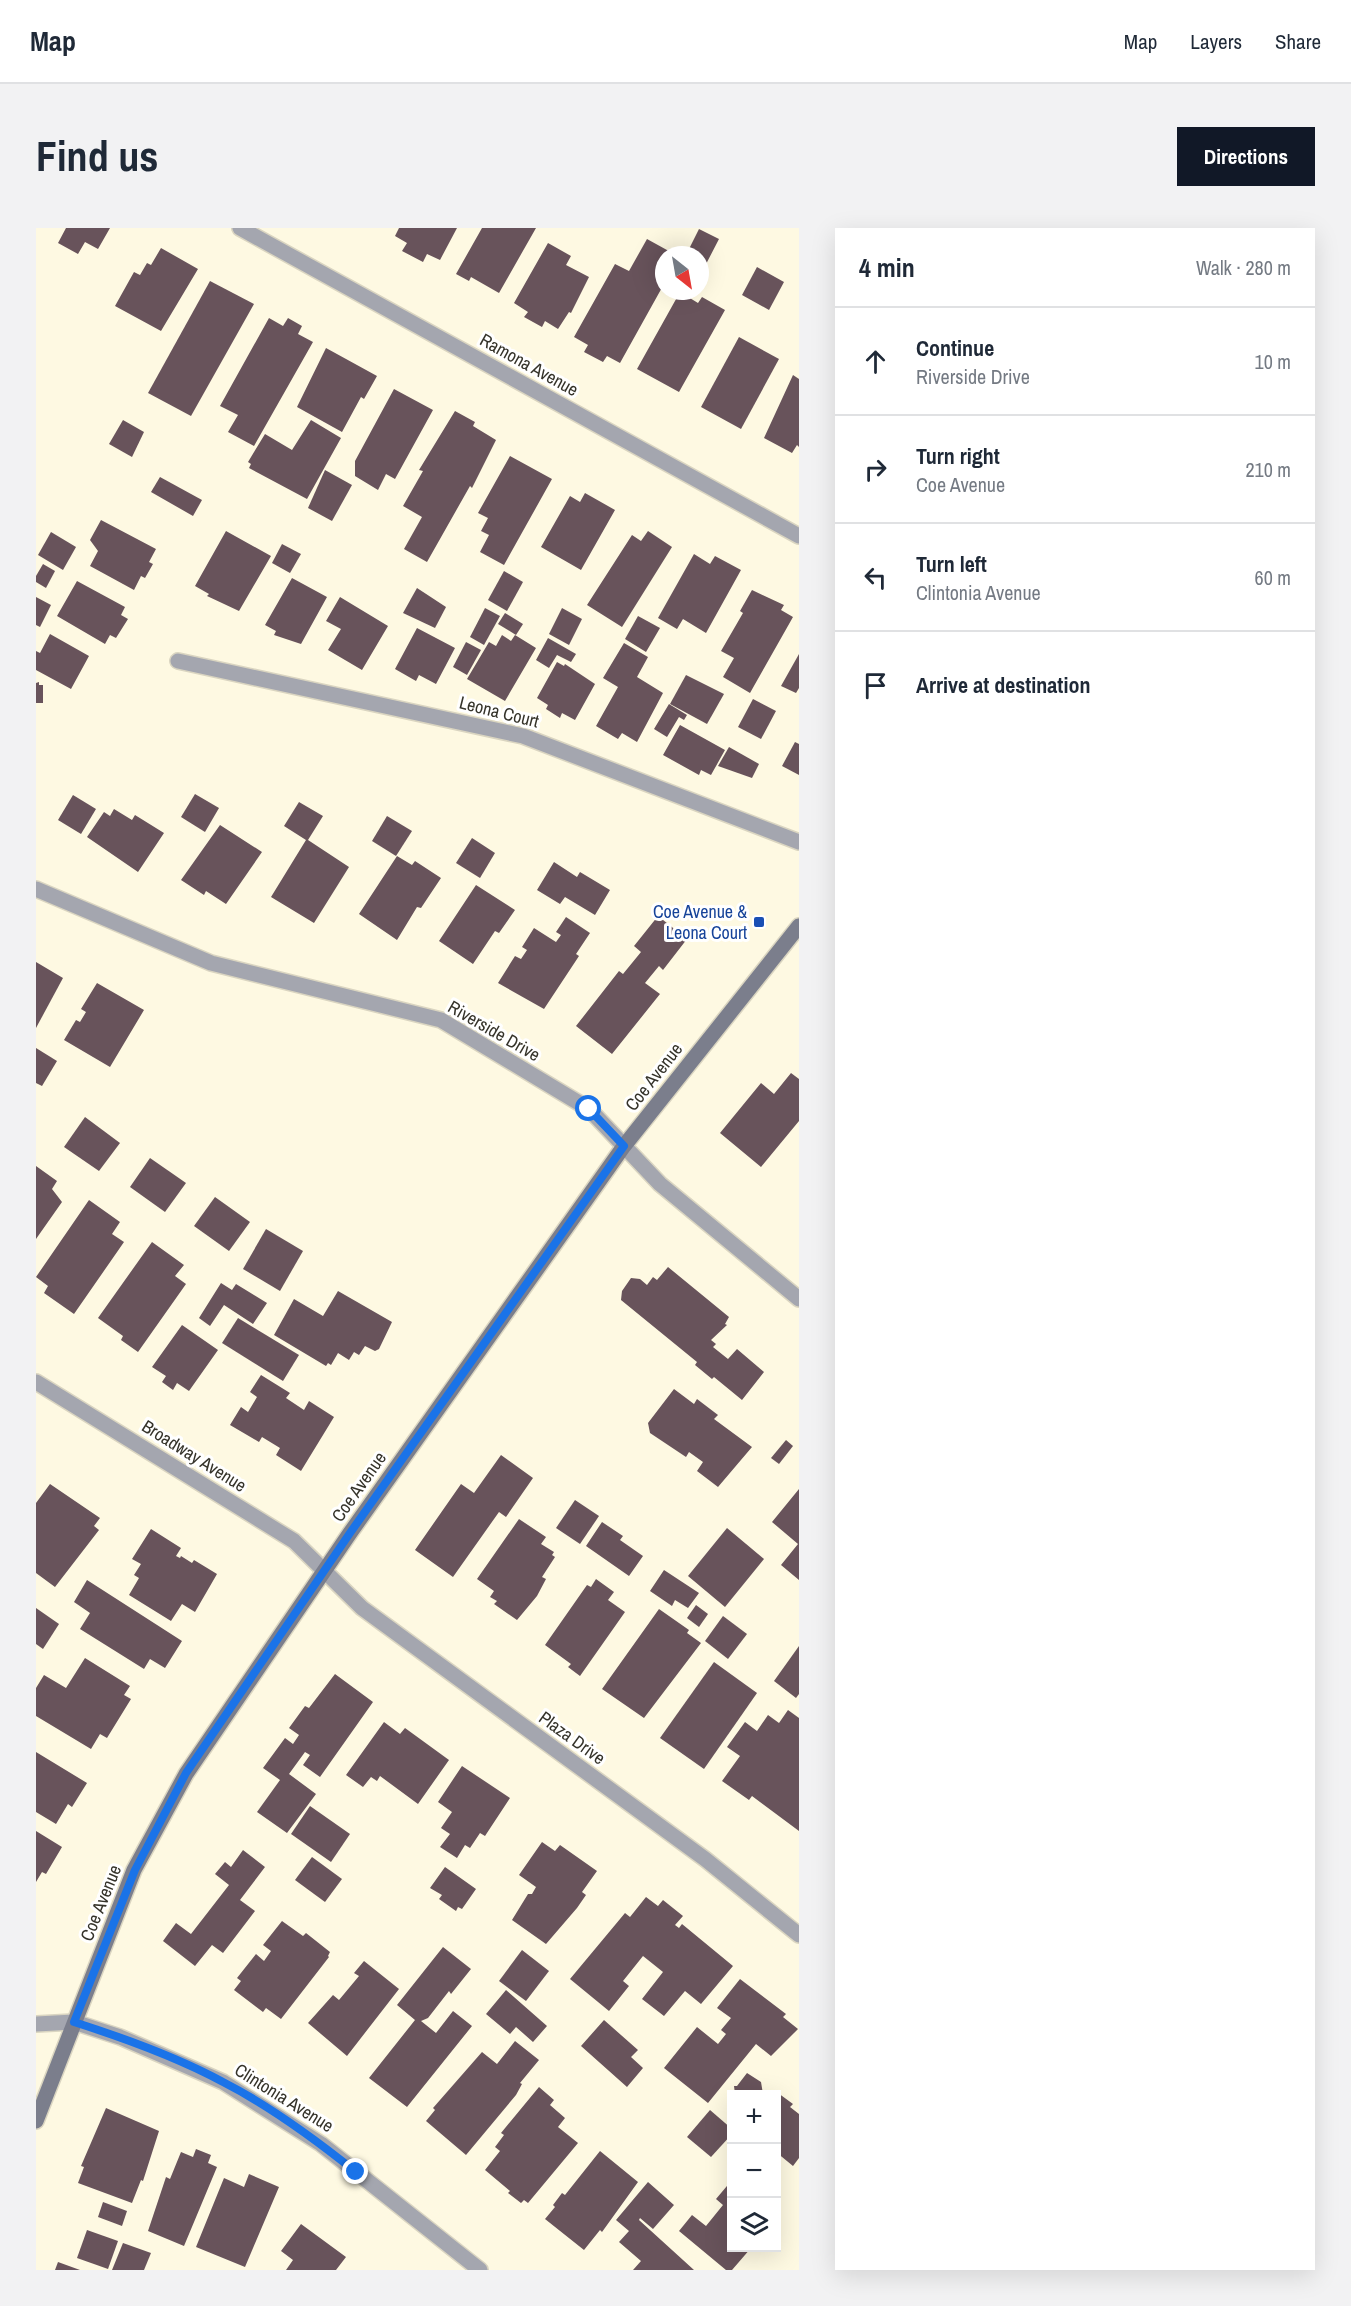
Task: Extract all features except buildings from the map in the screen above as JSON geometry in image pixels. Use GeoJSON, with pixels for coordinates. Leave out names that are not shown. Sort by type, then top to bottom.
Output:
{"type":"FeatureCollection","features":[{"type":"Feature","properties":{"kind":"street","name":"Ramona Avenue"},"geometry":{"type":"LineString","coordinates":[[240,228],[799,536]]}},
{"type":"Feature","properties":{"kind":"street","name":"Leona Court"},"geometry":{"type":"LineString","coordinates":[[178,661],[523,736],[799,842]]}},
{"type":"Feature","properties":{"kind":"street","name":"Riverside Drive"},"geometry":{"type":"LineString","coordinates":[[36,889],[211,963],[441,1020],[589,1109],[660,1184],[799,1299]]}},
{"type":"Feature","properties":{"kind":"street","name":"Coe Avenue"},"geometry":{"type":"LineString","coordinates":[[36,2121],[135,1870],[186,1773],[624,1146],[799,926]]}},
{"type":"Feature","properties":{"kind":"street","name":"Broadway Avenue"},"geometry":{"type":"LineString","coordinates":[[36,1383],[294,1541],[325,1571]]}},
{"type":"Feature","properties":{"kind":"street","name":"Plaza Drive"},"geometry":{"type":"LineString","coordinates":[[325,1571],[362,1608],[705,1859],[799,1935]]}},
{"type":"Feature","properties":{"kind":"street","name":"Clintonia Avenue"},"geometry":{"type":"LineString","coordinates":[[36,2024],[74,2022],[120,2037],[223,2082],[321,2144],[480,2270]]}},
{"type":"Feature","properties":{"kind":"place","name":"Coe Avenue & Leona Court"},"geometry":{"type":"Point","coordinates":[759,922]}},
{"type":"Feature","properties":{"kind":"route"},"geometry":{"type":"LineString","coordinates":[[356,2172],[321,2144],[223,2082],[120,2037],[74,2022],[135,1870],[186,1773],[350,1533],[624,1146],[589,1109]]}}]}
